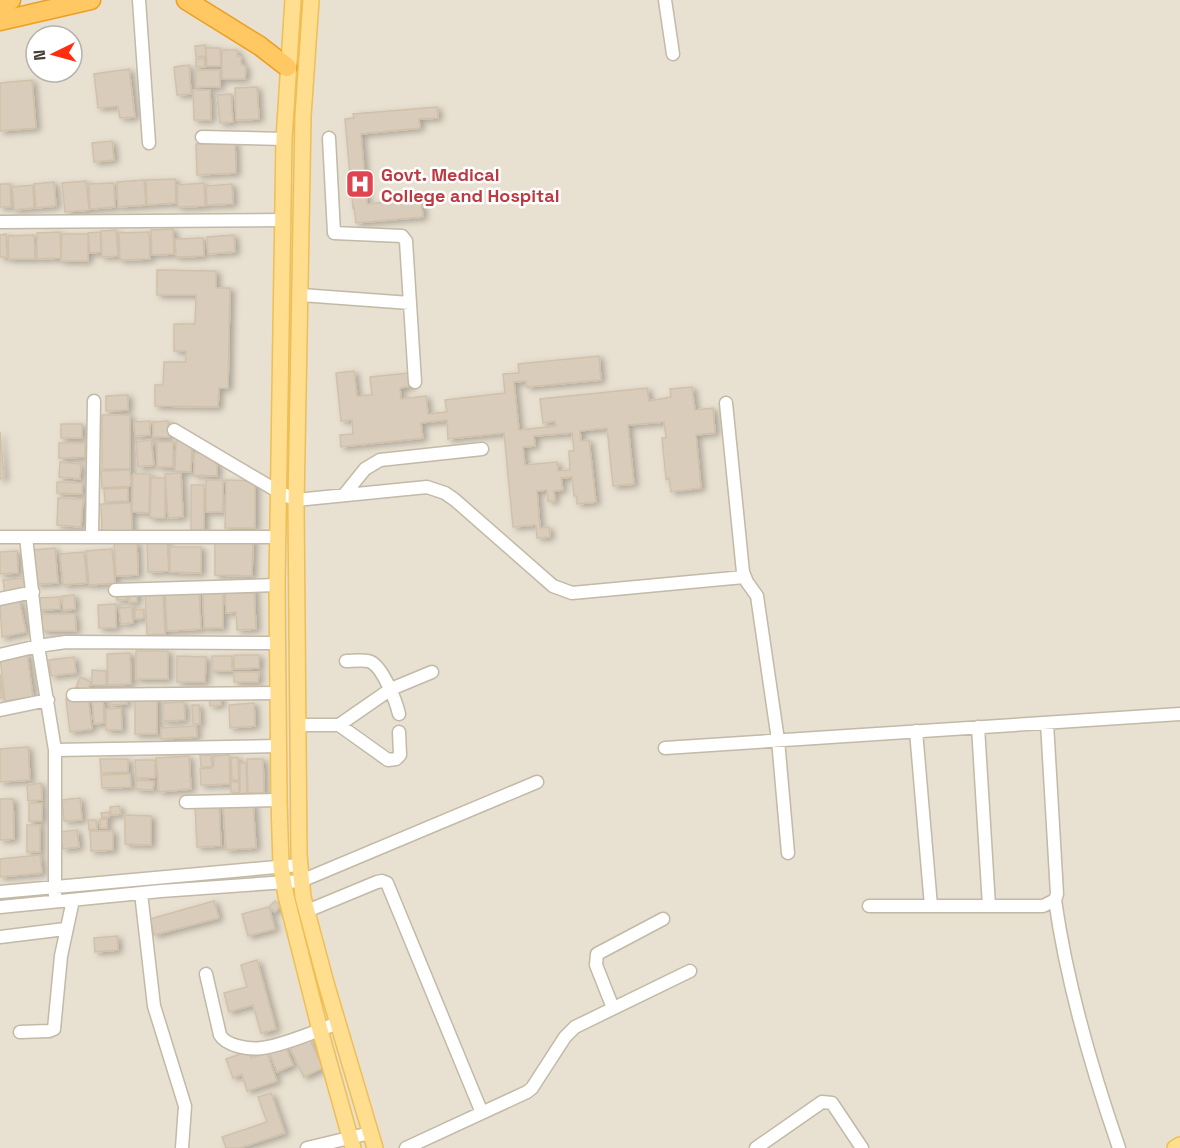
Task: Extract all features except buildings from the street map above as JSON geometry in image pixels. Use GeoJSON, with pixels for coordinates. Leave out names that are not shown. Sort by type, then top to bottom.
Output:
{"type":"FeatureCollection","features":[{"type":"Feature","properties":{"kind":"highway"},"geometry":{"type":"LineString","coordinates":[[0,3],[11,0]]}},
{"type":"Feature","properties":{"kind":"highway"},"geometry":{"type":"LineString","coordinates":[[0,21],[91,0]]}},
{"type":"Feature","properties":{"kind":"highway"},"geometry":{"type":"LineString","coordinates":[[186,0],[260,46],[287,67]]}},
{"type":"Feature","properties":{"kind":"main road"},"geometry":{"type":"LineString","coordinates":[[293,0],[284,139],[277,585],[281,867],[320,1030],[351,1143]]}},
{"type":"Feature","properties":{"kind":"main road"},"geometry":{"type":"LineString","coordinates":[[310,0],[303,116],[296,500],[299,865],[307,911],[375,1148]]}},
{"type":"Feature","properties":{"kind":"main road"},"geometry":{"type":"LineString","coordinates":[[1175,1148],[1180,1145]]}},
{"type":"Feature","properties":{"kind":"street"},"geometry":{"type":"LineString","coordinates":[[139,0],[149,143]]}},
{"type":"Feature","properties":{"kind":"street"},"geometry":{"type":"LineString","coordinates":[[665,0],[674,54]]}},
{"type":"Feature","properties":{"kind":"street"},"geometry":{"type":"LineString","coordinates":[[202,137],[284,139]]}},
{"type":"Feature","properties":{"kind":"street"},"geometry":{"type":"LineString","coordinates":[[329,138],[333,231],[337,234],[404,238],[415,382]]}},
{"type":"Feature","properties":{"kind":"street"},"geometry":{"type":"LineString","coordinates":[[0,222],[284,220]]}},
{"type":"Feature","properties":{"kind":"street"},"geometry":{"type":"LineString","coordinates":[[301,295],[410,303]]}},
{"type":"Feature","properties":{"kind":"street"},"geometry":{"type":"LineString","coordinates":[[92,537],[94,401]]}},
{"type":"Feature","properties":{"kind":"street"},"geometry":{"type":"LineString","coordinates":[[726,403],[744,577],[757,596],[778,741],[788,853]]}},
{"type":"Feature","properties":{"kind":"street"},"geometry":{"type":"LineString","coordinates":[[174,430],[296,500],[427,487],[436,489],[455,501],[553,586],[572,593],[744,577]]}},
{"type":"Feature","properties":{"kind":"street"},"geometry":{"type":"LineString","coordinates":[[344,495],[365,468],[380,460],[482,449]]}},
{"type":"Feature","properties":{"kind":"street"},"geometry":{"type":"LineString","coordinates":[[0,537],[278,537]]}},
{"type":"Feature","properties":{"kind":"street"},"geometry":{"type":"LineString","coordinates":[[26,537],[38,646],[55,750],[55,901]]}},
{"type":"Feature","properties":{"kind":"street"},"geometry":{"type":"LineString","coordinates":[[115,590],[277,585]]}},
{"type":"Feature","properties":{"kind":"street"},"geometry":{"type":"LineString","coordinates":[[0,599],[33,592]]}},
{"type":"Feature","properties":{"kind":"street"},"geometry":{"type":"LineString","coordinates":[[0,655],[66,642],[278,642]]}},
{"type":"Feature","properties":{"kind":"street"},"geometry":{"type":"LineString","coordinates":[[346,661],[372,662],[391,689],[399,714]]}},
{"type":"Feature","properties":{"kind":"street"},"geometry":{"type":"LineString","coordinates":[[339,725],[391,689],[432,672]]}},
{"type":"Feature","properties":{"kind":"street"},"geometry":{"type":"LineString","coordinates":[[73,695],[279,693]]}},
{"type":"Feature","properties":{"kind":"street"},"geometry":{"type":"LineString","coordinates":[[0,710],[48,700]]}},
{"type":"Feature","properties":{"kind":"street"},"geometry":{"type":"LineString","coordinates":[[665,748],[1180,714]]}},
{"type":"Feature","properties":{"kind":"street"},"geometry":{"type":"LineString","coordinates":[[1047,723],[1057,894],[1055,900],[1062,947],[1089,1057],[1119,1148]]}},
{"type":"Feature","properties":{"kind":"street"},"geometry":{"type":"LineString","coordinates":[[298,724],[339,725],[388,760],[396,759],[400,754],[399,732]]}},
{"type":"Feature","properties":{"kind":"street"},"geometry":{"type":"LineString","coordinates":[[978,727],[989,906]]}},
{"type":"Feature","properties":{"kind":"street"},"geometry":{"type":"LineString","coordinates":[[916,732],[931,906]]}},
{"type":"Feature","properties":{"kind":"street"},"geometry":{"type":"LineString","coordinates":[[55,750],[279,746]]}},
{"type":"Feature","properties":{"kind":"street"},"geometry":{"type":"LineString","coordinates":[[0,907],[141,893],[301,881],[537,782]]}},
{"type":"Feature","properties":{"kind":"street"},"geometry":{"type":"LineString","coordinates":[[186,802],[279,800]]}},
{"type":"Feature","properties":{"kind":"street"},"geometry":{"type":"LineString","coordinates":[[0,892],[299,865]]}},
{"type":"Feature","properties":{"kind":"street"},"geometry":{"type":"LineString","coordinates":[[307,911],[377,882],[387,883],[482,1113]]}},
{"type":"Feature","properties":{"kind":"street"},"geometry":{"type":"LineString","coordinates":[[141,893],[154,1006],[185,1106],[182,1148]]}},
{"type":"Feature","properties":{"kind":"street"},"geometry":{"type":"LineString","coordinates":[[20,1032],[54,1029],[65,929],[73,900]]}},
{"type":"Feature","properties":{"kind":"street"},"geometry":{"type":"LineString","coordinates":[[869,906],[1043,906],[1055,900]]}},
{"type":"Feature","properties":{"kind":"street"},"geometry":{"type":"LineString","coordinates":[[613,1008],[596,965],[597,954],[663,919]]}},
{"type":"Feature","properties":{"kind":"street"},"geometry":{"type":"LineString","coordinates":[[0,937],[65,929]]}},
{"type":"Feature","properties":{"kind":"street"},"geometry":{"type":"LineString","coordinates":[[406,1148],[527,1092],[570,1031],[690,971]]}},
{"type":"Feature","properties":{"kind":"street"},"geometry":{"type":"LineString","coordinates":[[206,974],[223,1040],[265,1048],[338,1023]]}},
{"type":"Feature","properties":{"kind":"street"},"geometry":{"type":"LineString","coordinates":[[756,1148],[822,1102],[829,1101],[832,1102],[862,1148]]}},
{"type":"Feature","properties":{"kind":"street"},"geometry":{"type":"LineString","coordinates":[[308,1148],[351,1143],[370,1132]]}},
{"type":"Feature","properties":{"kind":"shaded area"},"geometry":{"type":"Polygon","coordinates":[[[0,0],[1180,0],[1180,1148],[0,1148],[0,0]]]}},
{"type":"Feature","properties":{"kind":"place","name":"Govt. Medical College and Hospital"},"geometry":{"type":"Point","coordinates":[360,184]}}]}
